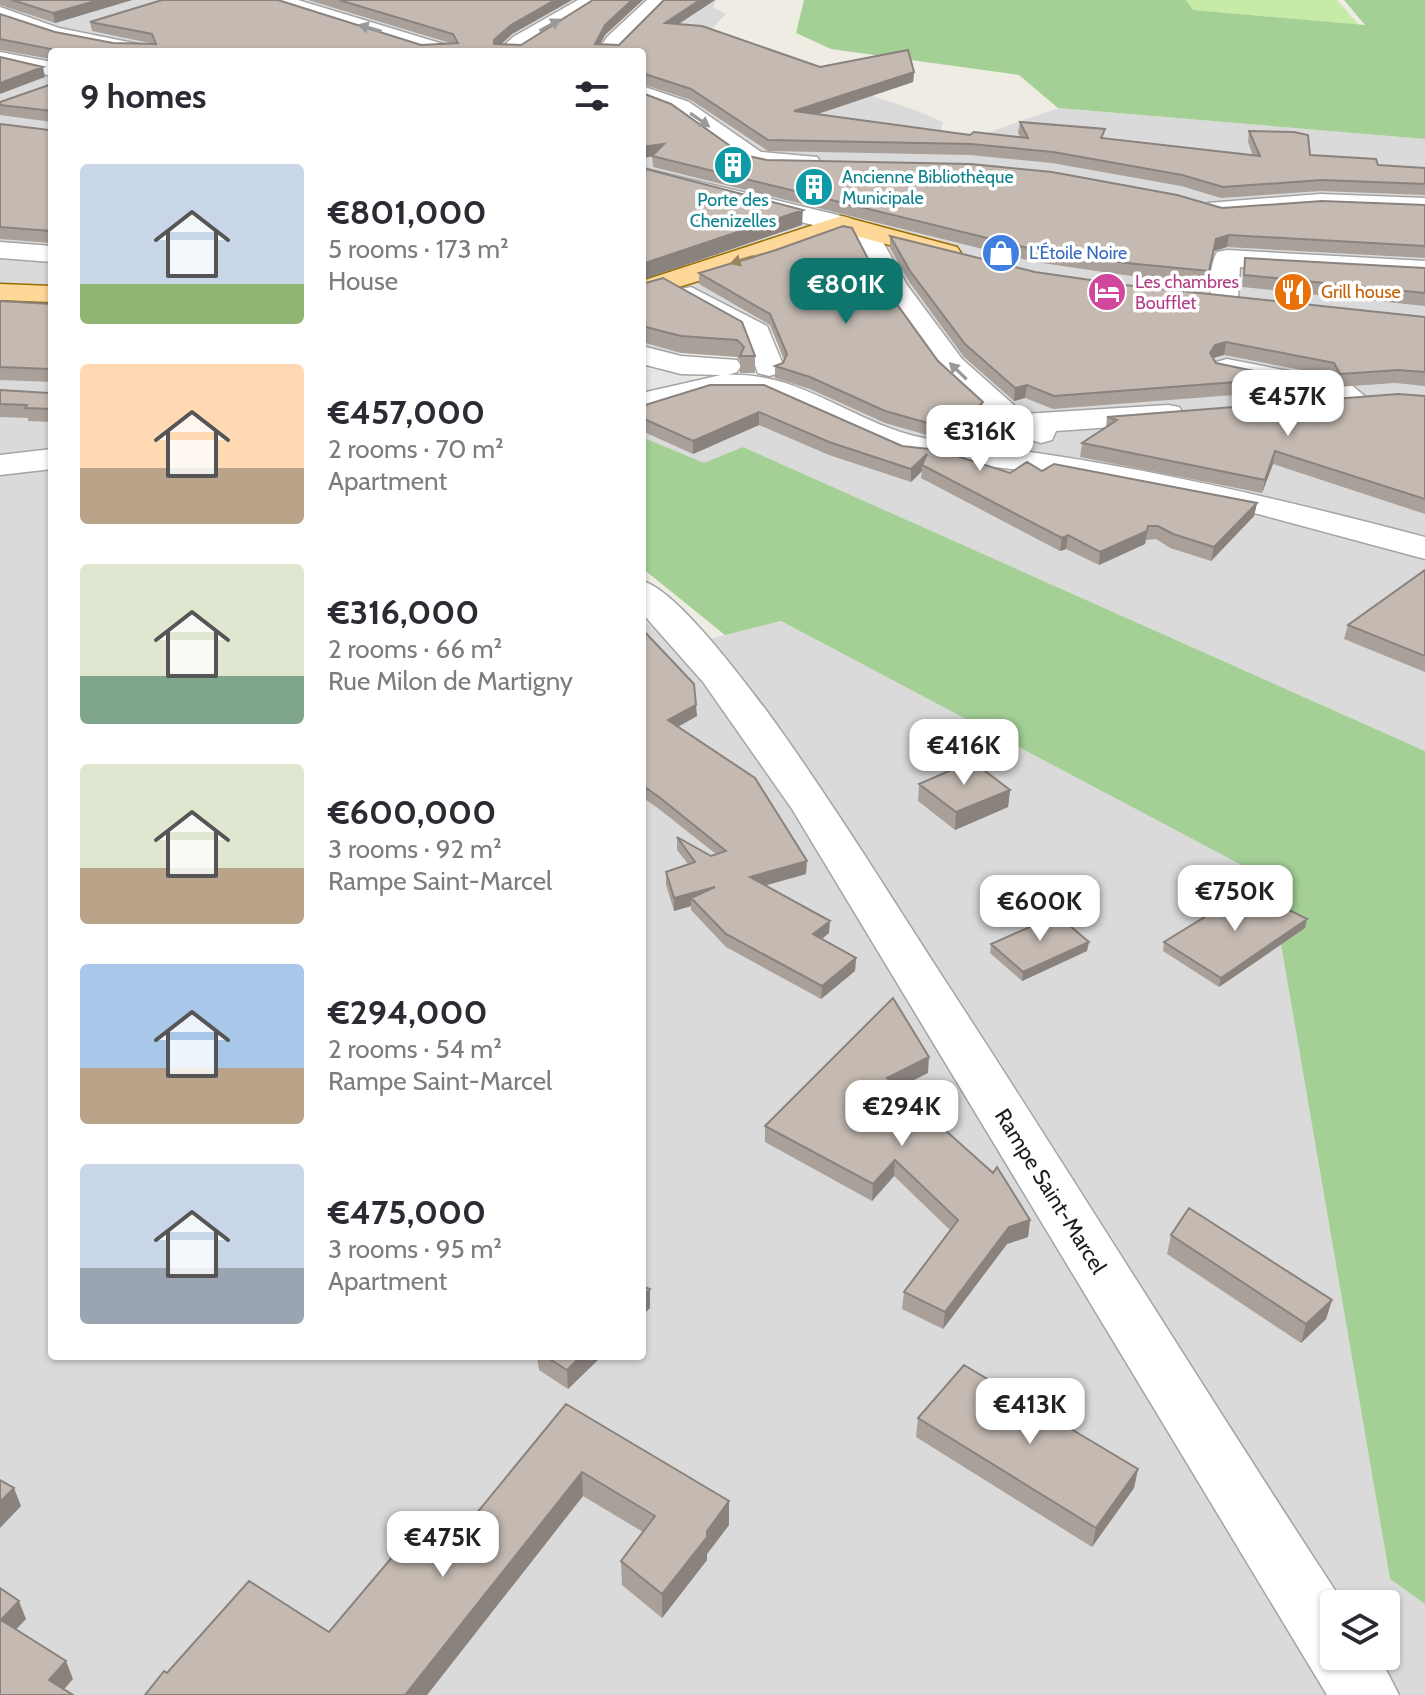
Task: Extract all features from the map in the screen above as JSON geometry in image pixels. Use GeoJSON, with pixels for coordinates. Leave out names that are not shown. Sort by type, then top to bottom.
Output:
{"type":"FeatureCollection","features":[{"type":"Feature","properties":{"kind":"main road"},"geometry":{"type":"LineString","coordinates":[[655,286],[853,228],[967,258]]}},
{"type":"Feature","properties":{"kind":"main road"},"geometry":{"type":"LineString","coordinates":[[0,292],[48,294]]}},
{"type":"Feature","properties":{"kind":"main road"},"geometry":{"type":"LineString","coordinates":[[1195,294],[1255,300]]}},
{"type":"Feature","properties":{"kind":"street"},"geometry":{"type":"LineString","coordinates":[[277,0],[432,48]]}},
{"type":"Feature","properties":{"kind":"street"},"geometry":{"type":"LineString","coordinates":[[512,48],[593,0]]}},
{"type":"Feature","properties":{"kind":"street"},"geometry":{"type":"LineString","coordinates":[[610,48],[659,0]]}},
{"type":"Feature","properties":{"kind":"street"},"geometry":{"type":"LineString","coordinates":[[0,13],[54,33],[124,48]]}},
{"type":"Feature","properties":{"kind":"street"},"geometry":{"type":"LineString","coordinates":[[54,33],[91,22]]}},
{"type":"Feature","properties":{"kind":"street"},"geometry":{"type":"LineString","coordinates":[[0,33],[33,25]]}},
{"type":"Feature","properties":{"kind":"street"},"geometry":{"type":"LineString","coordinates":[[0,58],[48,68]]}},
{"type":"Feature","properties":{"kind":"street"},"geometry":{"type":"LineString","coordinates":[[646,94],[681,107],[753,158],[830,162]]}},
{"type":"Feature","properties":{"kind":"street"},"geometry":{"type":"LineString","coordinates":[[646,176],[853,228],[951,365],[1016,424],[1050,436],[1132,455],[1325,489]]}},
{"type":"Feature","properties":{"kind":"street"},"geometry":{"type":"LineString","coordinates":[[646,184],[687,185]]}},
{"type":"Feature","properties":{"kind":"street"},"geometry":{"type":"LineString","coordinates":[[1193,201],[1220,209],[1242,210],[1308,203],[1425,206]]}},
{"type":"Feature","properties":{"kind":"street"},"geometry":{"type":"LineString","coordinates":[[0,250],[48,254]]}},
{"type":"Feature","properties":{"kind":"street"},"geometry":{"type":"LineString","coordinates":[[1224,297],[1227,258],[1425,269]]}},
{"type":"Feature","properties":{"kind":"street"},"geometry":{"type":"LineString","coordinates":[[0,264],[48,265]]}},
{"type":"Feature","properties":{"kind":"street"},"geometry":{"type":"LineString","coordinates":[[655,286],[757,332],[769,367]]}},
{"type":"Feature","properties":{"kind":"street"},"geometry":{"type":"LineString","coordinates":[[646,356],[696,367],[769,367],[815,379],[893,424],[926,436],[971,437],[1016,424],[1197,411]]}},
{"type":"Feature","properties":{"kind":"street"},"geometry":{"type":"LineString","coordinates":[[1225,367],[1366,397],[1258,406]]}},
{"type":"Feature","properties":{"kind":"street"},"geometry":{"type":"LineString","coordinates":[[646,402],[703,384],[753,383],[773,387],[902,446],[1053,464],[1261,504],[1425,548]]}},
{"type":"Feature","properties":{"kind":"street"},"geometry":{"type":"LineString","coordinates":[[0,465],[48,459]]}},
{"type":"Feature","properties":{"kind":"street"},"geometry":{"type":"LineString","coordinates":[[1383,505],[1425,519]]}},
{"type":"Feature","properties":{"kind":"street","name":"Rampe Saint-Marcel"},"geometry":{"type":"LineString","coordinates":[[646,596],[696,647],[755,721],[956,1036],[1320,1624]]}},
{"type":"Feature","properties":{"kind":"street"},"geometry":{"type":"LineString","coordinates":[[1349,1670],[1365,1695]]}},
{"type":"Feature","properties":{"kind":"shaded area"},"geometry":{"type":"Polygon","coordinates":[[[0,0],[716,0],[713,7],[726,14],[695,46],[791,69],[915,110],[943,122],[941,131],[981,135],[1058,108],[1425,139],[1425,751],[743,447],[704,464],[646,439],[646,406],[818,357],[761,328],[670,356],[646,348],[646,48],[48,48],[48,1360],[646,1360],[646,622],[676,647],[781,621],[1270,879],[1390,1579],[1425,1604],[1425,1695],[0,1695],[0,0]]]}},
{"type":"Feature","properties":{"kind":"shaded area"},"geometry":{"type":"Polygon","coordinates":[[[646,369],[688,374],[697,380],[646,392],[646,369]]]}},
{"type":"Feature","properties":{"kind":"green space"},"geometry":{"type":"Polygon","coordinates":[[[804,0],[1186,0],[1193,10],[1365,25],[1344,0],[1425,0],[1425,139],[1058,108],[1019,75],[831,49],[796,33],[804,0]]]}},
{"type":"Feature","properties":{"kind":"green space"},"geometry":{"type":"Polygon","coordinates":[[[1186,0],[1337,0],[1359,25],[1192,10],[1186,0]]]}},
{"type":"Feature","properties":{"kind":"green space"},"geometry":{"type":"Polygon","coordinates":[[[646,439],[704,463],[743,447],[1425,751],[1425,1604],[1390,1579],[1270,880],[781,621],[725,635],[646,571],[646,439]]]}},
{"type":"Feature","properties":{"kind":"building"},"geometry":{"type":"Polygon","coordinates":[[[12,0],[99,0],[53,13],[12,0]]]}},
{"type":"Feature","properties":{"kind":"building"},"geometry":{"type":"Polygon","coordinates":[[[162,0],[278,0],[421,45],[458,43],[453,34],[339,0],[555,0],[511,25],[494,40],[494,44],[521,45],[593,0],[632,0],[605,25],[595,44],[619,45],[664,0],[700,0],[665,23],[702,26],[820,67],[908,50],[914,72],[794,111],[970,135],[974,132],[1028,138],[1020,122],[1105,129],[1101,138],[1260,156],[1249,131],[1294,132],[1308,135],[1310,155],[1376,159],[1378,165],[1425,168],[1425,184],[1322,180],[1223,187],[1182,175],[1053,152],[971,144],[768,140],[691,89],[646,74],[646,48],[48,48],[0,39],[0,14],[55,32],[113,43],[156,44],[152,34],[90,22],[162,0]]]}},
{"type":"Feature","properties":{"kind":"building"},"geometry":{"type":"Polygon","coordinates":[[[0,57],[43,67],[0,83],[0,57]]]}},
{"type":"Feature","properties":{"kind":"building"},"geometry":{"type":"Polygon","coordinates":[[[48,85],[48,111],[0,105],[0,102],[48,85]]]}},
{"type":"Feature","properties":{"kind":"building"},"geometry":{"type":"Polygon","coordinates":[[[646,95],[671,104],[743,155],[767,160],[971,164],[1052,172],[1177,195],[1222,208],[1322,201],[1425,205],[1425,246],[1229,235],[1216,239],[1209,271],[1126,263],[1036,250],[652,156],[664,144],[646,146],[646,95]]]}},
{"type":"Feature","properties":{"kind":"building"},"geometry":{"type":"Polygon","coordinates":[[[0,124],[48,130],[48,231],[0,227],[0,124]]]}},
{"type":"Feature","properties":{"kind":"building"},"geometry":{"type":"Polygon","coordinates":[[[646,169],[803,210],[646,263],[646,169]]]}},
{"type":"Feature","properties":{"kind":"building"},"geometry":{"type":"Polygon","coordinates":[[[843,226],[852,228],[878,278],[938,361],[983,402],[974,410],[940,416],[935,425],[885,411],[810,377],[775,366],[783,363],[787,354],[770,314],[699,273],[843,226]]]}},
{"type":"Feature","properties":{"kind":"building"},"geometry":{"type":"Polygon","coordinates":[[[890,236],[1035,272],[1125,285],[1425,317],[1425,372],[1398,370],[1340,374],[1334,363],[1226,342],[1215,345],[1210,353],[1216,363],[1287,378],[1054,396],[1027,385],[1015,388],[965,344],[910,271],[890,236]]]}},
{"type":"Feature","properties":{"kind":"building"},"geometry":{"type":"Polygon","coordinates":[[[1245,258],[1425,268],[1425,293],[1244,275],[1245,258]]]}},
{"type":"Feature","properties":{"kind":"building"},"geometry":{"type":"Polygon","coordinates":[[[663,278],[742,322],[755,356],[740,356],[744,347],[737,340],[681,336],[646,327],[646,283],[663,278]]]}},
{"type":"Feature","properties":{"kind":"building"},"geometry":{"type":"Polygon","coordinates":[[[0,301],[48,304],[48,369],[0,367],[0,301]]]}},
{"type":"Feature","properties":{"kind":"building"},"geometry":{"type":"Polygon","coordinates":[[[710,385],[764,385],[902,446],[938,450],[1010,473],[1027,462],[1042,471],[1054,464],[1257,503],[1214,547],[1158,526],[1148,526],[1147,531],[1100,552],[1068,535],[1062,538],[922,465],[927,454],[911,469],[829,442],[759,412],[693,441],[646,420],[646,405],[710,385]]]}},
{"type":"Feature","properties":{"kind":"building"},"geometry":{"type":"Polygon","coordinates":[[[0,390],[48,393],[48,409],[0,404],[0,390]]]}},
{"type":"Feature","properties":{"kind":"building"},"geometry":{"type":"Polygon","coordinates":[[[1398,394],[1425,396],[1425,499],[1275,451],[1265,480],[1082,443],[1117,420],[1107,417],[1398,394]]]}},
{"type":"Feature","properties":{"kind":"building"},"geometry":{"type":"Polygon","coordinates":[[[1425,570],[1425,656],[1348,625],[1425,570]]]}},
{"type":"Feature","properties":{"kind":"building"},"geometry":{"type":"Polygon","coordinates":[[[646,633],[694,684],[696,705],[668,720],[755,778],[807,861],[750,877],[830,921],[813,934],[856,958],[822,986],[726,934],[691,898],[715,887],[674,898],[666,872],[695,862],[677,837],[711,856],[726,851],[646,788],[646,633]]]}},
{"type":"Feature","properties":{"kind":"building"},"geometry":{"type":"Polygon","coordinates":[[[972,761],[1010,790],[956,812],[919,784],[972,761]]]}},
{"type":"Feature","properties":{"kind":"building"},"geometry":{"type":"Polygon","coordinates":[[[1249,890],[1307,919],[1221,978],[1164,942],[1249,890]]]}},
{"type":"Feature","properties":{"kind":"building"},"geometry":{"type":"Polygon","coordinates":[[[1057,915],[1089,942],[1023,972],[991,944],[1057,915]]]}},
{"type":"Feature","properties":{"kind":"building"},"geometry":{"type":"Polygon","coordinates":[[[893,998],[929,1057],[887,1078],[993,1173],[997,1167],[1030,1220],[1009,1227],[945,1312],[904,1292],[958,1220],[895,1160],[873,1184],[765,1126],[893,998]]]}},
{"type":"Feature","properties":{"kind":"building"},"geometry":{"type":"Polygon","coordinates":[[[1189,1208],[1332,1300],[1306,1324],[1171,1235],[1189,1208]]]}},
{"type":"Feature","properties":{"kind":"building"},"geometry":{"type":"Polygon","coordinates":[[[551,1360],[577,1360],[567,1370],[551,1360]]]}},
{"type":"Feature","properties":{"kind":"building"},"geometry":{"type":"Polygon","coordinates":[[[964,1365],[1138,1469],[1096,1528],[918,1418],[964,1365]]]}},
{"type":"Feature","properties":{"kind":"building"},"geometry":{"type":"Polygon","coordinates":[[[566,1404],[729,1501],[707,1531],[707,1537],[662,1594],[621,1561],[655,1516],[582,1472],[405,1695],[145,1695],[249,1581],[329,1632],[404,1543],[436,1563],[566,1404]]]}},
{"type":"Feature","properties":{"kind":"building"},"geometry":{"type":"Polygon","coordinates":[[[0,1480],[14,1488],[0,1502],[0,1480]]]}},
{"type":"Feature","properties":{"kind":"building"},"geometry":{"type":"Polygon","coordinates":[[[0,1588],[19,1601],[1,1620],[66,1661],[49,1680],[73,1695],[0,1695],[0,1588]]]}},
{"type":"Feature","properties":{"kind":"place","name":"Porte des Chenizelles"},"geometry":{"type":"Point","coordinates":[733,165]}},
{"type":"Feature","properties":{"kind":"place","name":"Ancienne Bibliothèque Municipale"},"geometry":{"type":"Point","coordinates":[814,187]}},
{"type":"Feature","properties":{"kind":"place","name":"L'Étoile Noire"},"geometry":{"type":"Point","coordinates":[1001,253]}},
{"type":"Feature","properties":{"kind":"place","name":"Les chambres Boufflet"},"geometry":{"type":"Point","coordinates":[1107,292]}},
{"type":"Feature","properties":{"kind":"place","name":"Grill house"},"geometry":{"type":"Point","coordinates":[1293,292]}}]}
